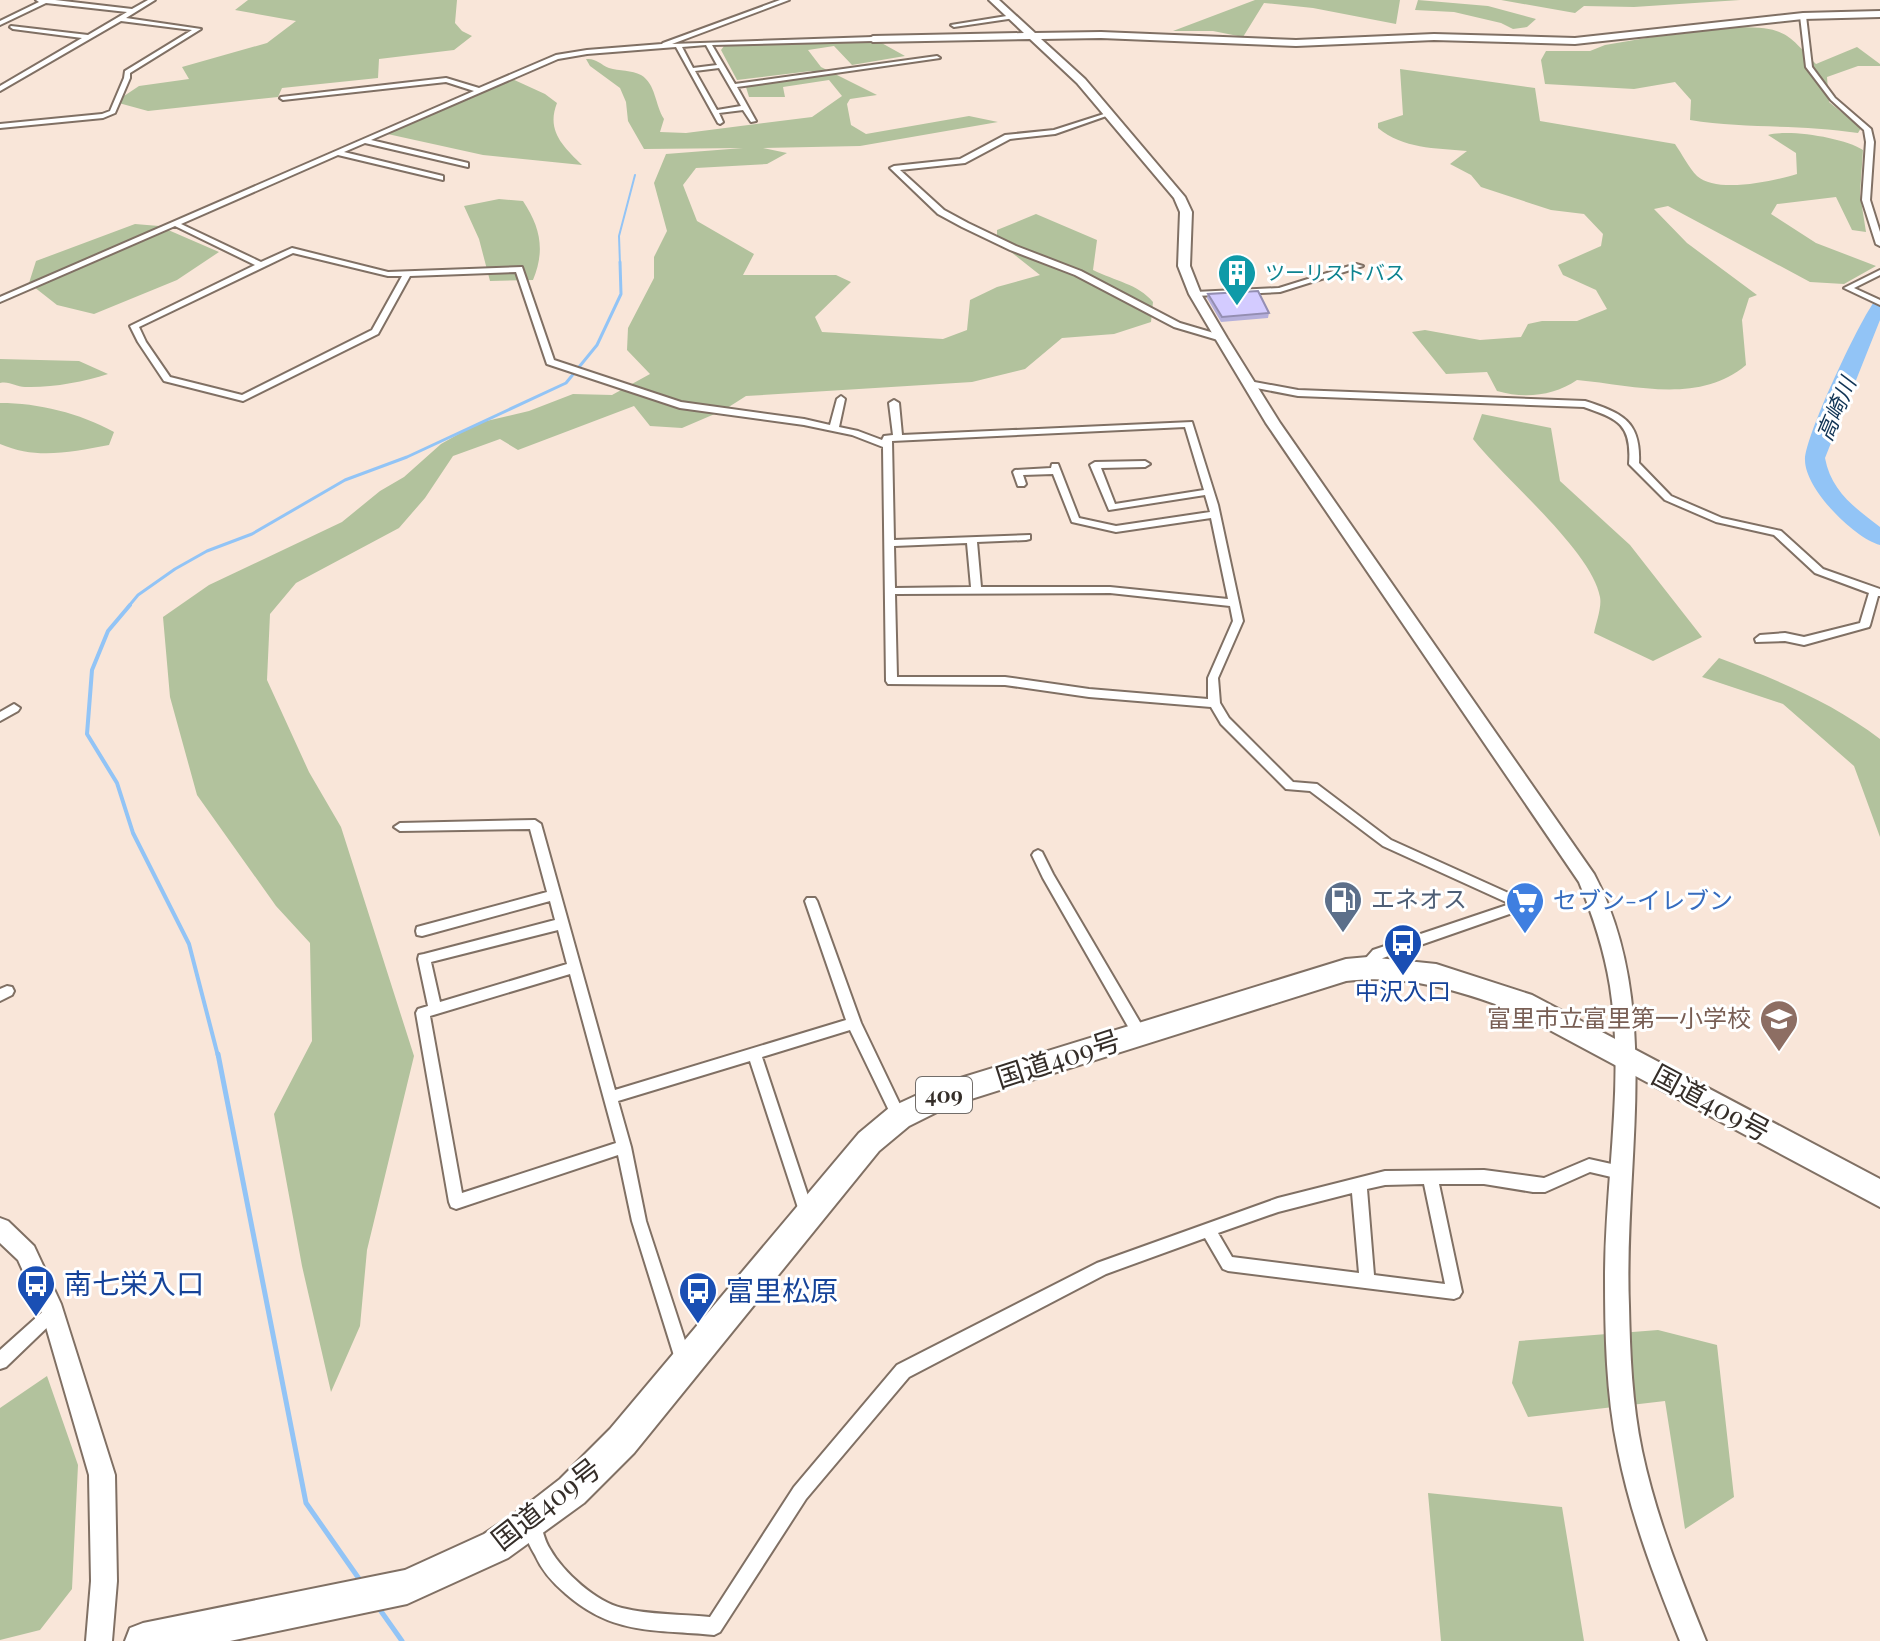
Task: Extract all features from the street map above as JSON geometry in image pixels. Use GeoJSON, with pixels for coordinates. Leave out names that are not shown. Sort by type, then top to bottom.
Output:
{"type":"FeatureCollection","features":[{"type":"Feature","properties":{"kind":"highway","name":"国道409号"},"geometry":{"type":"LineString","coordinates":[[143,1641],[407,1587],[496,1546],[572,1491],[622,1441],[869,1142],[899,1117],[941,1096],[1304,981],[1365,967],[1392,967],[1499,994],[1523,1003],[1626,1057],[1880,1194]]}},
{"type":"Feature","properties":{"kind":"street"},"geometry":{"type":"LineString","coordinates":[[39,0],[132,11]]}},
{"type":"Feature","properties":{"kind":"street"},"geometry":{"type":"LineString","coordinates":[[0,89],[152,0]]}},
{"type":"Feature","properties":{"kind":"street"},"geometry":{"type":"LineString","coordinates":[[662,46],[679,37],[786,0]]}},
{"type":"Feature","properties":{"kind":"street"},"geometry":{"type":"LineString","coordinates":[[994,0],[1081,81],[1183,204],[1187,230],[1184,266],[1195,294],[1221,338],[1504,763],[1587,879],[1612,940],[1623,992],[1626,1057],[1617,1273],[1621,1389],[1648,1520],[1667,1578],[1693,1641]]}},
{"type":"Feature","properties":{"kind":"street"},"geometry":{"type":"LineString","coordinates":[[0,23],[45,1]]}},
{"type":"Feature","properties":{"kind":"street"},"geometry":{"type":"LineString","coordinates":[[0,300],[556,57],[708,43],[1033,36],[1101,35],[1296,43],[1434,37],[1575,41],[1801,11],[1880,14]]}},
{"type":"Feature","properties":{"kind":"street"},"geometry":{"type":"LineString","coordinates":[[1801,11],[1809,67],[1833,99],[1867,129],[1870,142],[1866,200],[1880,244]]}},
{"type":"Feature","properties":{"kind":"street"},"geometry":{"type":"LineString","coordinates":[[954,25],[1013,17]]}},
{"type":"Feature","properties":{"kind":"street"},"geometry":{"type":"LineString","coordinates":[[0,126],[103,116],[113,112],[127,72],[198,29],[119,19]]}},
{"type":"Feature","properties":{"kind":"street"},"geometry":{"type":"LineString","coordinates":[[13,27],[89,37]]}},
{"type":"Feature","properties":{"kind":"street"},"geometry":{"type":"LineString","coordinates":[[708,43],[753,121]]}},
{"type":"Feature","properties":{"kind":"street"},"geometry":{"type":"LineString","coordinates":[[678,46],[720,122]]}},
{"type":"Feature","properties":{"kind":"street"},"geometry":{"type":"LineString","coordinates":[[732,86],[937,58]]}},
{"type":"Feature","properties":{"kind":"street"},"geometry":{"type":"LineString","coordinates":[[691,70],[721,66]]}},
{"type":"Feature","properties":{"kind":"street"},"geometry":{"type":"LineString","coordinates":[[283,98],[446,80],[479,90]]}},
{"type":"Feature","properties":{"kind":"street"},"geometry":{"type":"LineString","coordinates":[[714,112],[745,108]]}},
{"type":"Feature","properties":{"kind":"street"},"geometry":{"type":"LineString","coordinates":[[1109,114],[1055,132],[1008,137],[975,157],[962,161],[894,168],[941,212],[965,225],[1013,248],[1078,273],[1177,325],[1221,338]]}},
{"type":"Feature","properties":{"kind":"street"},"geometry":{"type":"LineString","coordinates":[[365,141],[465,165]]}},
{"type":"Feature","properties":{"kind":"street"},"geometry":{"type":"LineString","coordinates":[[338,153],[440,178]]}},
{"type":"Feature","properties":{"kind":"street"},"geometry":{"type":"LineString","coordinates":[[398,167],[418,154]]}},
{"type":"Feature","properties":{"kind":"street"},"geometry":{"type":"LineString","coordinates":[[176,224],[259,264],[292,250],[388,274],[519,269],[550,362],[680,405],[834,429],[887,445]]}},
{"type":"Feature","properties":{"kind":"street"},"geometry":{"type":"LineString","coordinates":[[259,264],[262,264],[134,326],[167,379],[243,398],[257,394],[375,332],[407,274]]}},
{"type":"Feature","properties":{"kind":"street"},"geometry":{"type":"LineString","coordinates":[[1195,294],[1280,290],[1359,266]]}},
{"type":"Feature","properties":{"kind":"street"},"geometry":{"type":"LineString","coordinates":[[1880,272],[1848,288],[1880,303]]}},
{"type":"Feature","properties":{"kind":"street"},"geometry":{"type":"LineString","coordinates":[[1249,384],[1298,393],[1585,404],[1613,414],[1630,426],[1636,446],[1634,464],[1668,498],[1719,520],[1777,533],[1819,571],[1877,593],[1865,625],[1804,641],[1785,637],[1760,639]]}},
{"type":"Feature","properties":{"kind":"street"},"geometry":{"type":"LineString","coordinates":[[834,429],[841,399]]}},
{"type":"Feature","properties":{"kind":"street"},"geometry":{"type":"LineString","coordinates":[[894,403],[898,438]]}},
{"type":"Feature","properties":{"kind":"street"},"geometry":{"type":"LineString","coordinates":[[1214,703],[1089,693],[1005,681],[892,681],[887,438],[1189,424],[1215,514],[1238,621],[1213,678],[1214,703],[1225,721],[1290,786],[1313,787],[1387,843],[1511,899],[1514,908],[1378,954],[1365,967]]}},
{"type":"Feature","properties":{"kind":"street"},"geometry":{"type":"LineString","coordinates":[[1145,464],[1095,465],[1112,508],[1209,492]]}},
{"type":"Feature","properties":{"kind":"street"},"geometry":{"type":"LineString","coordinates":[[1021,484],[1018,472],[1056,469],[1075,520],[1116,529],[1215,514]]}},
{"type":"Feature","properties":{"kind":"street"},"geometry":{"type":"LineString","coordinates":[[889,543],[1026,537]]}},
{"type":"Feature","properties":{"kind":"street"},"geometry":{"type":"LineString","coordinates":[[972,539],[976,591]]}},
{"type":"Feature","properties":{"kind":"street"},"geometry":{"type":"LineString","coordinates":[[890,591],[1110,590],[1234,603]]}},
{"type":"Feature","properties":{"kind":"street"},"geometry":{"type":"LineString","coordinates":[[0,717],[14,708]]}},
{"type":"Feature","properties":{"kind":"street"},"geometry":{"type":"LineString","coordinates":[[400,827],[535,824],[624,1147],[639,1221],[685,1365]]}},
{"type":"Feature","properties":{"kind":"street"},"geometry":{"type":"LineString","coordinates":[[1038,855],[1139,1033]]}},
{"type":"Feature","properties":{"kind":"street"},"geometry":{"type":"LineString","coordinates":[[422,931],[553,895]]}},
{"type":"Feature","properties":{"kind":"street"},"geometry":{"type":"LineString","coordinates":[[811,901],[854,1023],[899,1117]]}},
{"type":"Feature","properties":{"kind":"street"},"geometry":{"type":"LineString","coordinates":[[435,1009],[424,959],[561,924]]}},
{"type":"Feature","properties":{"kind":"street"},"geometry":{"type":"LineString","coordinates":[[573,968],[423,1013],[456,1202],[624,1147]]}},
{"type":"Feature","properties":{"kind":"street"},"geometry":{"type":"LineString","coordinates":[[609,1098],[854,1023]]}},
{"type":"Feature","properties":{"kind":"street"},"geometry":{"type":"LineString","coordinates":[[755,1055],[808,1217]]}},
{"type":"Feature","properties":{"kind":"street"},"geometry":{"type":"LineString","coordinates":[[532,1522],[534,1539],[568,1585],[616,1616],[714,1626],[800,1493],[903,1371],[1102,1268],[1278,1205],[1385,1178],[1484,1177],[1545,1185],[1589,1165],[1620,1172]]}},
{"type":"Feature","properties":{"kind":"street"},"geometry":{"type":"LineString","coordinates":[[1208,1230],[1228,1264],[1454,1292],[1430,1177]]}},
{"type":"Feature","properties":{"kind":"street"},"geometry":{"type":"LineString","coordinates":[[1359,1185],[1367,1281]]}},
{"type":"Feature","properties":{"kind":"street"},"geometry":{"type":"LineString","coordinates":[[0,1228],[26,1253],[53,1312],[102,1475],[104,1581],[99,1641]]}},
{"type":"Feature","properties":{"kind":"street"},"geometry":{"type":"LineString","coordinates":[[0,1361],[53,1312]]}},
{"type":"Feature","properties":{"kind":"green space"},"geometry":{"type":"Polygon","coordinates":[[[248,0],[457,0],[455,23],[472,36],[454,50],[379,59],[378,78],[282,88],[278,97],[148,111],[115,102],[139,86],[189,79],[182,67],[267,43],[296,21],[235,10],[248,0]]]}},
{"type":"Feature","properties":{"kind":"green space"},"geometry":{"type":"Polygon","coordinates":[[[1255,0],[1400,0],[1396,24],[1313,8],[1264,3],[1243,37],[1213,31],[1173,31],[1255,0]]]}},
{"type":"Feature","properties":{"kind":"green space"},"geometry":{"type":"Polygon","coordinates":[[[1418,0],[1488,6],[1536,19],[1527,27],[1513,29],[1501,23],[1454,12],[1415,10],[1418,0]]]}},
{"type":"Feature","properties":{"kind":"green space"},"geometry":{"type":"Polygon","coordinates":[[[1501,0],[1740,0],[1634,7],[1584,6],[1575,13],[1501,0]]]}},
{"type":"Feature","properties":{"kind":"green space"},"geometry":{"type":"Polygon","coordinates":[[[1740,27],[1784,34],[1816,64],[1857,47],[1880,64],[1858,66],[1827,77],[1829,102],[1861,128],[1858,133],[1690,120],[1691,100],[1675,82],[1634,89],[1545,84],[1541,60],[1546,51],[1590,51],[1605,45],[1652,37],[1740,27]]]}},
{"type":"Feature","properties":{"kind":"green space"},"geometry":{"type":"Polygon","coordinates":[[[878,41],[905,56],[852,65],[834,46],[808,50],[821,67],[877,95],[850,99],[847,104],[851,125],[866,134],[969,116],[998,122],[860,146],[763,148],[787,153],[767,164],[696,168],[683,185],[697,221],[754,254],[743,275],[836,275],[851,282],[815,317],[822,332],[943,339],[967,330],[970,300],[997,287],[1040,275],[997,241],[997,230],[1036,214],[1097,240],[1093,270],[1147,296],[1153,302],[1151,322],[1114,334],[1062,338],[1025,369],[972,382],[746,396],[724,410],[682,428],[650,426],[634,406],[518,450],[500,439],[453,456],[425,498],[399,528],[296,583],[270,614],[267,680],[309,772],[341,827],[414,1056],[367,1250],[360,1326],[331,1392],[302,1266],[274,1114],[312,1041],[310,943],[276,906],[197,795],[170,697],[163,617],[209,585],[342,522],[380,491],[404,477],[441,444],[478,423],[529,411],[573,394],[612,395],[650,374],[627,350],[628,328],[654,278],[654,257],[667,231],[654,183],[666,154],[743,148],[644,149],[628,121],[626,102],[620,88],[590,66],[586,59],[641,75],[650,84],[664,119],[660,132],[686,133],[812,117],[842,96],[829,80],[783,87],[785,97],[749,97],[746,87],[822,76],[811,71],[737,80],[721,50],[724,46],[878,41]]]}},
{"type":"Feature","properties":{"kind":"green space"},"geometry":{"type":"Polygon","coordinates":[[[1400,69],[1535,88],[1540,121],[1675,144],[1697,176],[1718,184],[1746,184],[1797,174],[1796,153],[1768,135],[1803,134],[1854,146],[1863,150],[1860,194],[1866,232],[1852,230],[1836,197],[1777,204],[1771,214],[1816,243],[1876,266],[1844,284],[1810,282],[1668,206],[1654,209],[1687,243],[1757,295],[1749,298],[1742,320],[1746,365],[1728,377],[1687,389],[1643,388],[1577,380],[1549,393],[1528,395],[1497,391],[1487,372],[1446,374],[1412,332],[1425,330],[1480,340],[1521,337],[1528,324],[1577,321],[1607,309],[1596,290],[1563,275],[1558,265],[1601,246],[1603,234],[1584,214],[1551,210],[1481,187],[1471,175],[1450,164],[1467,151],[1409,144],[1378,128],[1378,123],[1403,115],[1400,69]]]}},
{"type":"Feature","properties":{"kind":"green space"},"geometry":{"type":"Polygon","coordinates":[[[510,78],[557,103],[555,130],[582,165],[483,155],[383,133],[510,78]]]}},
{"type":"Feature","properties":{"kind":"green space"},"geometry":{"type":"Polygon","coordinates":[[[499,199],[523,201],[534,221],[540,249],[533,280],[490,281],[479,239],[464,206],[499,199]]]}},
{"type":"Feature","properties":{"kind":"green space"},"geometry":{"type":"Polygon","coordinates":[[[135,224],[159,226],[219,252],[177,280],[94,314],[57,305],[29,283],[36,261],[135,224]]]}},
{"type":"Feature","properties":{"kind":"green space"},"geometry":{"type":"Polygon","coordinates":[[[0,359],[79,361],[108,374],[67,384],[22,387],[0,383],[0,359]]]}},
{"type":"Feature","properties":{"kind":"green space"},"geometry":{"type":"Polygon","coordinates":[[[0,403],[58,410],[114,432],[109,445],[81,450],[40,453],[14,449],[0,444],[0,403]]]}},
{"type":"Feature","properties":{"kind":"green space"},"geometry":{"type":"Polygon","coordinates":[[[1482,414],[1551,428],[1560,481],[1630,545],[1702,637],[1653,661],[1594,633],[1600,597],[1594,579],[1564,537],[1473,439],[1482,414]]]}},
{"type":"Feature","properties":{"kind":"green space"},"geometry":{"type":"Polygon","coordinates":[[[1719,658],[1823,703],[1880,739],[1880,837],[1854,766],[1783,704],[1702,677],[1719,658]]]}},
{"type":"Feature","properties":{"kind":"green space"},"geometry":{"type":"Polygon","coordinates":[[[1658,1330],[1717,1345],[1734,1497],[1685,1529],[1665,1401],[1528,1417],[1512,1383],[1519,1341],[1658,1330]]]}},
{"type":"Feature","properties":{"kind":"green space"},"geometry":{"type":"Polygon","coordinates":[[[47,1376],[78,1465],[72,1589],[40,1630],[0,1640],[0,1408],[47,1376]]]}},
{"type":"Feature","properties":{"kind":"green space"},"geometry":{"type":"Polygon","coordinates":[[[1428,1493],[1562,1507],[1584,1641],[1441,1641],[1428,1493]]]}},
{"type":"Feature","properties":{"kind":"building","name":"ツーリストバス"},"geometry":{"type":"Polygon","coordinates":[[[1258,291],[1269,313],[1222,317],[1208,294],[1258,291]]]}},
{"type":"Feature","properties":{"kind":"waterway"},"geometry":{"type":"LineString","coordinates":[[620,264],[619,236],[635,175]]}},
{"type":"Feature","properties":{"kind":"waterway"},"geometry":{"type":"LineString","coordinates":[[128,607],[138,595],[175,569],[207,551],[252,534],[345,480],[407,457],[566,383],[597,345],[621,294],[620,262]]}},
{"type":"Feature","properties":{"kind":"waterway","name":"高崎川"},"geometry":{"type":"LineString","coordinates":[[1880,306],[1855,353],[1815,458],[1817,471],[1829,494],[1880,538]]}},
{"type":"Feature","properties":{"kind":"waterway"},"geometry":{"type":"LineString","coordinates":[[130,605],[108,631],[92,670],[87,734],[117,783],[133,833],[189,944],[218,1056]]}},
{"type":"Feature","properties":{"kind":"waterway"},"geometry":{"type":"LineString","coordinates":[[218,1054],[306,1503],[362,1583]]}},
{"type":"Feature","properties":{"kind":"waterway"},"geometry":{"type":"LineString","coordinates":[[378,1607],[402,1641]]}},
{"type":"Feature","properties":{"kind":"place","name":"ツーリストバス"},"geometry":{"type":"Point","coordinates":[1237,307]}},
{"type":"Feature","properties":{"kind":"place","name":"エネオス"},"geometry":{"type":"Point","coordinates":[1343,934]}},
{"type":"Feature","properties":{"kind":"place","name":"セブン-イレブン"},"geometry":{"type":"Point","coordinates":[1525,935]}},
{"type":"Feature","properties":{"kind":"place","name":"中沢入口"},"geometry":{"type":"Point","coordinates":[1403,977]}},
{"type":"Feature","properties":{"kind":"place","name":"富里市立富里第一小学校"},"geometry":{"type":"Point","coordinates":[1779,1053]}},
{"type":"Feature","properties":{"kind":"place","name":"南七栄入口"},"geometry":{"type":"Point","coordinates":[36,1318]}},
{"type":"Feature","properties":{"kind":"place","name":"富里松原"},"geometry":{"type":"Point","coordinates":[698,1325]}}]}
